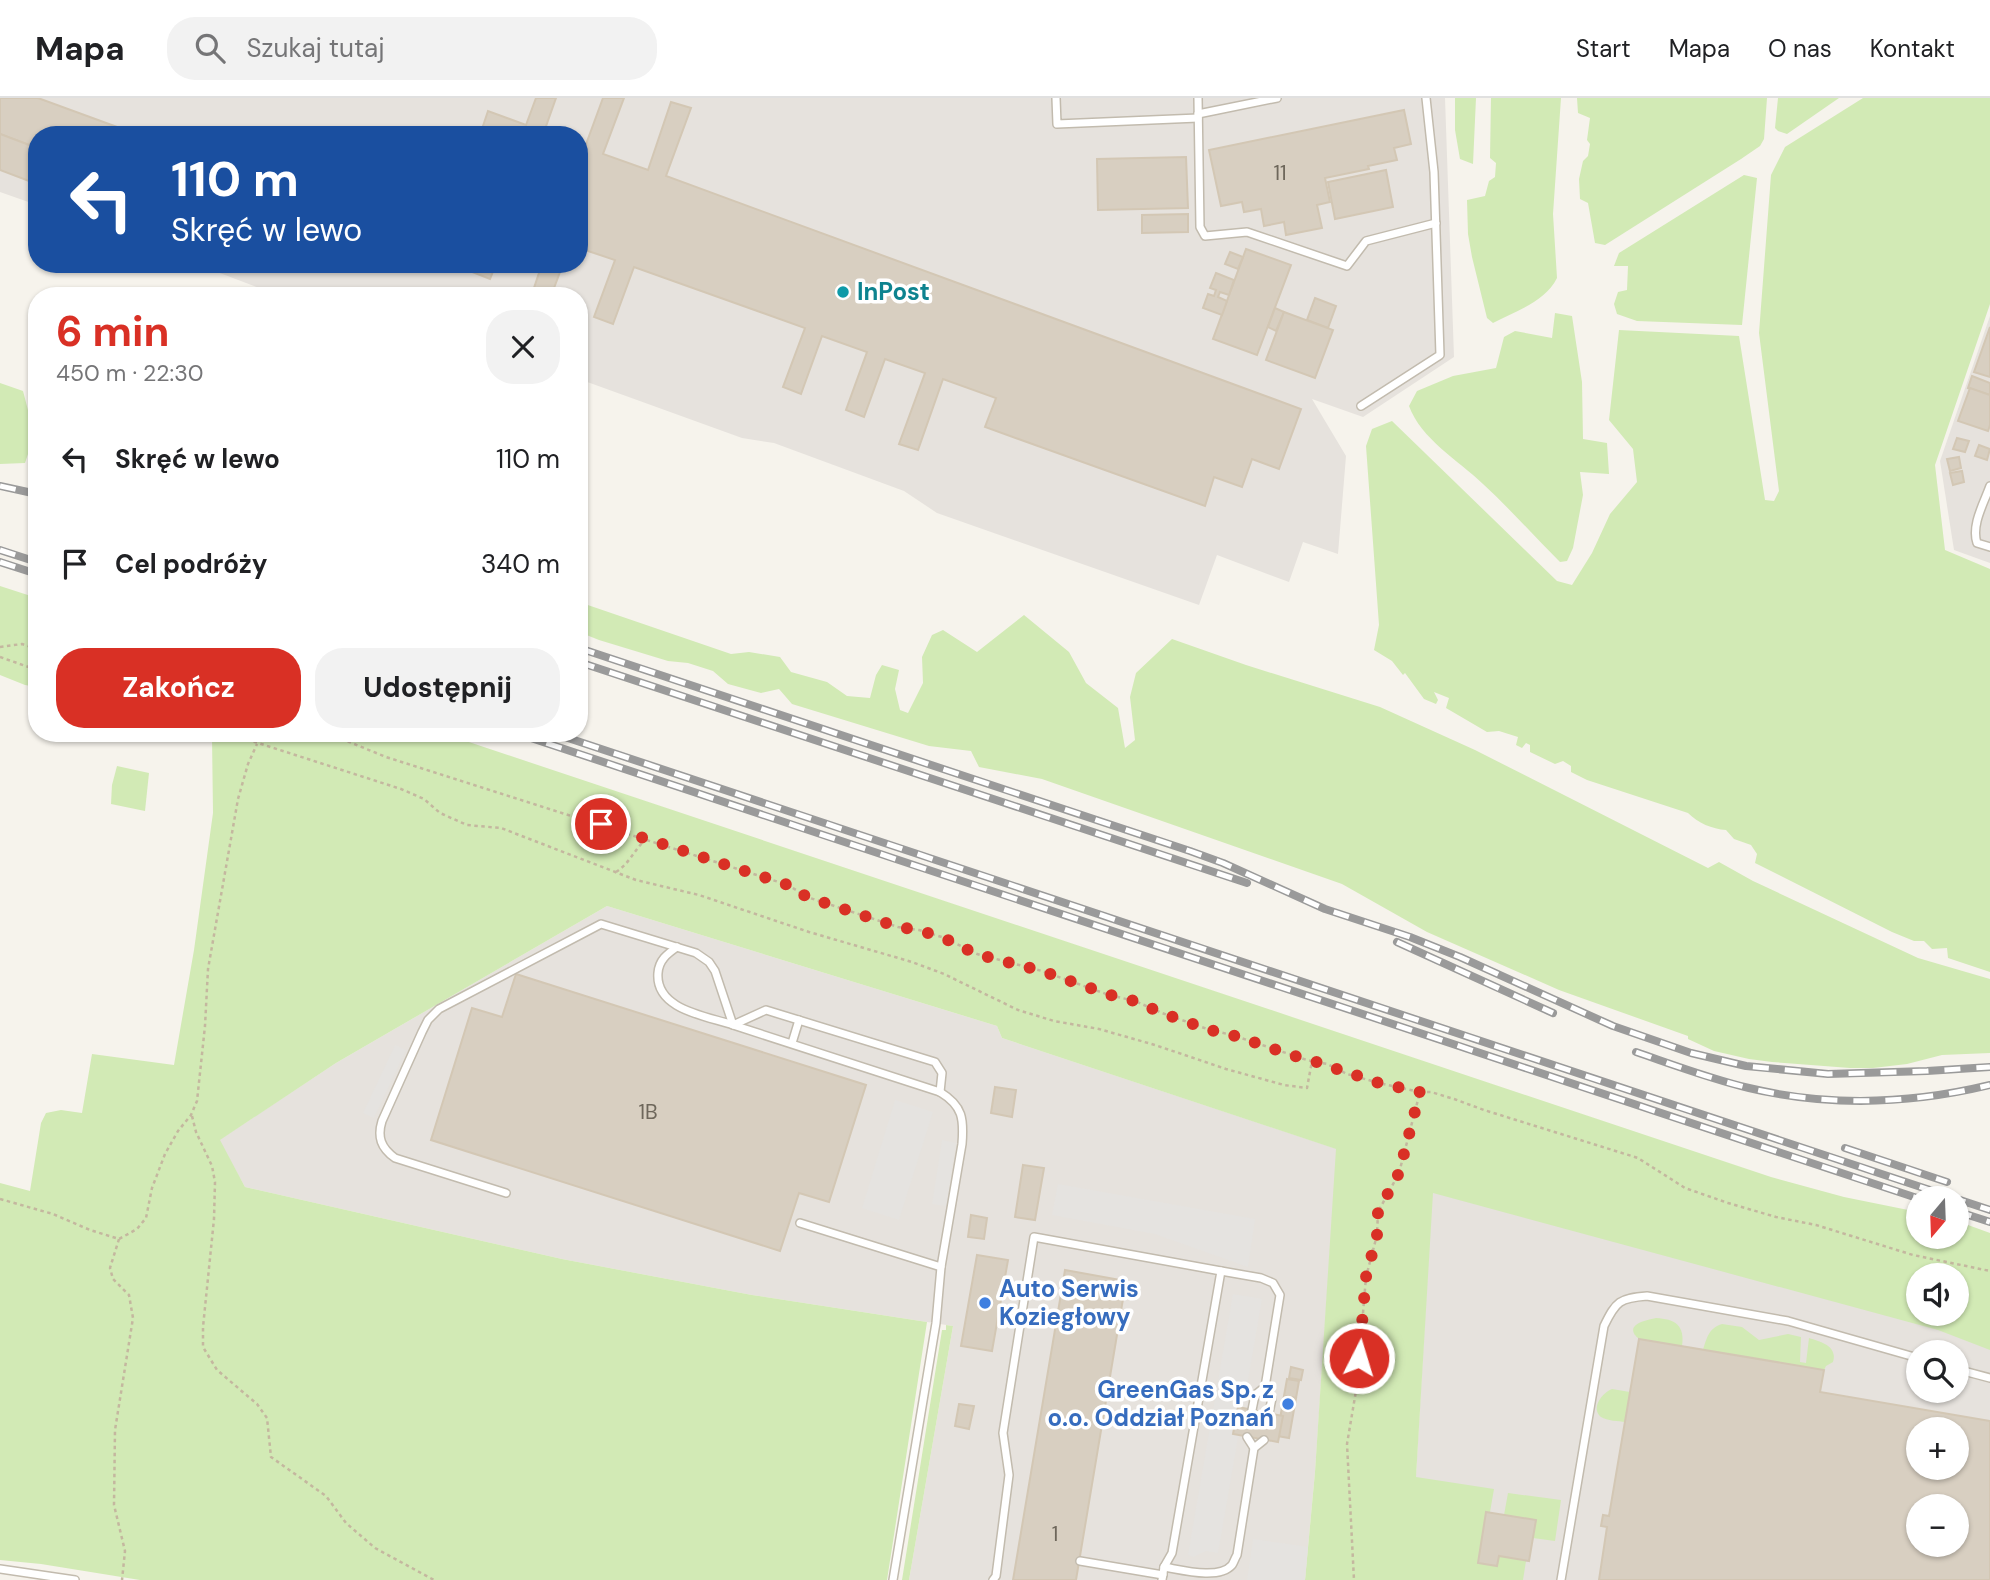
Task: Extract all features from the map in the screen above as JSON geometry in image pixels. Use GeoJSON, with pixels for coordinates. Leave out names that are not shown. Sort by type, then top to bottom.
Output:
{"type":"FeatureCollection","features":[{"type":"Feature","properties":{"kind":"lane"},"geometry":{"type":"LineString","coordinates":[[1056,98],[1057,124],[1198,116],[1277,98]]}},
{"type":"Feature","properties":{"kind":"lane"},"geometry":{"type":"LineString","coordinates":[[1198,98],[1200,227],[1205,236],[1247,232],[1347,266],[1366,241],[1436,223]]}},
{"type":"Feature","properties":{"kind":"lane"},"geometry":{"type":"LineString","coordinates":[[1361,406],[1440,355],[1434,172],[1426,98]]}},
{"type":"Feature","properties":{"kind":"lane"},"geometry":{"type":"LineString","coordinates":[[1990,486],[1974,535],[1977,543],[1990,547]]}},
{"type":"Feature","properties":{"kind":"lane"},"geometry":{"type":"LineString","coordinates":[[506,1193],[395,1158],[387,1153],[381,1144],[379,1131],[382,1121],[428,1020],[439,1009],[601,924],[696,953],[709,962],[715,971],[733,1025]]}},
{"type":"Feature","properties":{"kind":"lane"},"geometry":{"type":"LineString","coordinates":[[677,947],[666,954],[658,975],[666,998],[679,1007],[940,1092],[953,1100],[961,1114],[962,1144],[941,1267],[936,1323],[893,1580]]}},
{"type":"Feature","properties":{"kind":"lane"},"geometry":{"type":"LineString","coordinates":[[733,1025],[766,1010],[935,1062],[942,1073],[940,1092]]}},
{"type":"Feature","properties":{"kind":"lane"},"geometry":{"type":"LineString","coordinates":[[792,1043],[799,1020]]}},
{"type":"Feature","properties":{"kind":"lane"},"geometry":{"type":"LineString","coordinates":[[800,1223],[941,1267]]}},
{"type":"Feature","properties":{"kind":"lane"},"geometry":{"type":"LineString","coordinates":[[993,1580],[996,1576],[1009,1475],[1003,1433],[1034,1237],[1261,1278],[1273,1283],[1280,1295],[1265,1387],[1272,1398],[1269,1413]]}},
{"type":"Feature","properties":{"kind":"lane"},"geometry":{"type":"LineString","coordinates":[[1163,1574],[1172,1553],[1221,1271]]}},
{"type":"Feature","properties":{"kind":"lane"},"geometry":{"type":"LineString","coordinates":[[1561,1580],[1604,1325],[1613,1307],[1628,1297],[1647,1296],[1788,1321],[1906,1355]]}},
{"type":"Feature","properties":{"kind":"lane"},"geometry":{"type":"LineString","coordinates":[[1969,1372],[1990,1378]]}},
{"type":"Feature","properties":{"kind":"lane"},"geometry":{"type":"LineString","coordinates":[[1252,1410],[1255,1395],[1265,1387]]}},
{"type":"Feature","properties":{"kind":"lane"},"geometry":{"type":"LineString","coordinates":[[1080,1561],[1163,1574],[1214,1575],[1224,1572],[1232,1566],[1237,1555],[1254,1448],[1247,1437]]}},
{"type":"Feature","properties":{"kind":"lane"},"geometry":{"type":"LineString","coordinates":[[1254,1448],[1264,1440]]}},
{"type":"Feature","properties":{"kind":"lane"},"geometry":{"type":"LineString","coordinates":[[0,1569],[75,1580]]}},
{"type":"Feature","properties":{"kind":"path"},"geometry":{"type":"LineString","coordinates":[[0,647],[22,644],[28,646]]}},
{"type":"Feature","properties":{"kind":"path"},"geometry":{"type":"LineString","coordinates":[[0,657],[28,667]]}},
{"type":"Feature","properties":{"kind":"path"},"geometry":{"type":"LineString","coordinates":[[252,742],[401,789],[424,799],[440,813],[467,825],[500,828],[636,880],[699,895],[809,932],[912,962],[944,974],[1018,1010],[1054,1021],[1099,1029],[1284,1085],[1307,1088],[1312,1061]]}},
{"type":"Feature","properties":{"kind":"path"},"geometry":{"type":"LineString","coordinates":[[345,742],[788,885],[807,897],[898,927],[919,930],[946,939],[976,954],[1042,971],[1135,1001],[1210,1030],[1327,1064],[1347,1074],[1454,1099],[1638,1158],[1685,1188],[1728,1203],[1816,1225],[1913,1255],[1990,1271]]}},
{"type":"Feature","properties":{"kind":"path"},"geometry":{"type":"LineString","coordinates":[[122,1580],[125,1550],[114,1505],[115,1430],[133,1318],[129,1295],[113,1279],[110,1268],[119,1239],[137,1228],[146,1218],[152,1188],[164,1154],[191,1115],[197,1101],[208,969],[238,799],[257,744]]}},
{"type":"Feature","properties":{"kind":"path"},"geometry":{"type":"LineString","coordinates":[[616,872],[626,866],[634,850],[646,839]]}},
{"type":"Feature","properties":{"kind":"path"},"geometry":{"type":"LineString","coordinates":[[1354,1580],[1347,1444],[1357,1385],[1366,1277],[1377,1235],[1378,1212],[1399,1173],[1420,1092]]}},
{"type":"Feature","properties":{"kind":"path"},"geometry":{"type":"LineString","coordinates":[[191,1115],[195,1132],[212,1166],[215,1182],[203,1348],[217,1370],[257,1404],[267,1418],[271,1457],[326,1496],[346,1523],[375,1548],[434,1580]]}},
{"type":"Feature","properties":{"kind":"path"},"geometry":{"type":"LineString","coordinates":[[0,1199],[53,1214],[119,1239]]}},
{"type":"Feature","properties":{"kind":"shaded area"},"geometry":{"type":"Polygon","coordinates":[[[0,98],[1445,98],[1454,357],[1363,417],[1312,399],[1346,456],[1338,554],[1303,542],[1289,582],[1217,555],[1199,605],[937,513],[904,491],[774,443],[742,438],[588,382],[588,287],[256,287],[220,273],[588,273],[588,126],[28,126],[28,202],[0,192],[0,98]]]}},
{"type":"Feature","properties":{"kind":"shaded area"},"geometry":{"type":"Polygon","coordinates":[[[1990,316],[1990,563],[1954,550],[1940,461],[1990,316]]]}},
{"type":"Feature","properties":{"kind":"shaded area"},"geometry":{"type":"Polygon","coordinates":[[[607,906],[997,1026],[1002,1038],[1337,1149],[1305,1580],[909,1580],[953,1326],[752,1295],[562,1259],[245,1187],[219,1140],[336,1063],[607,906]]]}},
{"type":"Feature","properties":{"kind":"shaded area"},"geometry":{"type":"Polygon","coordinates":[[[395,1045],[406,1050],[374,1118],[363,1113],[395,1045]]]}},
{"type":"Feature","properties":{"kind":"shaded area"},"geometry":{"type":"Polygon","coordinates":[[[895,1100],[933,1112],[899,1220],[862,1208],[895,1100]]]}},
{"type":"Feature","properties":{"kind":"shaded area"},"geometry":{"type":"Polygon","coordinates":[[[942,1140],[956,1143],[946,1206],[932,1204],[942,1140]]]}},
{"type":"Feature","properties":{"kind":"shaded area"},"geometry":{"type":"Polygon","coordinates":[[[1433,1177],[1906,1311],[1906,1326],[1963,1326],[1990,1333],[1990,1580],[1410,1580],[1433,1177]]]}},
{"type":"Feature","properties":{"kind":"shaded area"},"geometry":{"type":"Polygon","coordinates":[[[1058,1184],[1255,1219],[1248,1267],[1155,1234],[1052,1215],[1058,1184]]]}},
{"type":"Feature","properties":{"kind":"shaded area"},"geometry":{"type":"Polygon","coordinates":[[[1233,1294],[1262,1299],[1218,1553],[1206,1551],[1193,1557],[1188,1555],[1233,1294]]]}},
{"type":"Feature","properties":{"kind":"shaded area"},"geometry":{"type":"Polygon","coordinates":[[[1253,1539],[1308,1547],[1305,1580],[1247,1580],[1253,1539]]]}},
{"type":"Feature","properties":{"kind":"green space"},"geometry":{"type":"Polygon","coordinates":[[[1455,98],[1476,98],[1473,164],[1460,159],[1455,130],[1455,98]]]}},
{"type":"Feature","properties":{"kind":"green space"},"geometry":{"type":"Polygon","coordinates":[[[1491,98],[1561,98],[1553,214],[1557,278],[1538,300],[1493,323],[1487,318],[1472,257],[1467,200],[1485,196],[1489,181],[1495,177],[1496,163],[1490,158],[1491,98]]]}},
{"type":"Feature","properties":{"kind":"green space"},"geometry":{"type":"Polygon","coordinates":[[[1577,98],[1767,98],[1764,139],[1760,146],[1741,159],[1605,245],[1595,243],[1588,203],[1580,199],[1579,179],[1583,161],[1588,156],[1590,118],[1578,113],[1577,98]]]}},
{"type":"Feature","properties":{"kind":"green space"},"geometry":{"type":"Polygon","coordinates":[[[1778,98],[1839,98],[1787,134],[1775,128],[1778,98]]]}},
{"type":"Feature","properties":{"kind":"green space"},"geometry":{"type":"Polygon","coordinates":[[[1863,98],[1990,98],[1990,304],[1935,465],[1945,550],[1990,569],[1990,972],[1948,958],[1947,948],[1932,949],[1924,941],[1914,941],[1892,932],[1755,863],[1757,854],[1751,845],[1734,839],[1726,830],[1706,825],[1688,813],[1587,780],[1571,772],[1571,766],[1563,761],[1555,764],[1530,752],[1530,745],[1526,743],[1522,748],[1516,745],[1518,737],[1499,731],[1487,732],[1446,708],[1449,698],[1434,692],[1438,700],[1436,704],[1424,699],[1405,673],[1403,675],[1392,661],[1374,650],[1379,625],[1366,446],[1372,429],[1392,421],[1557,581],[1572,585],[1592,553],[1610,514],[1637,482],[1633,449],[1609,420],[1619,330],[1739,336],[1765,500],[1774,501],[1779,491],[1759,333],[1771,175],[1785,147],[1863,98]]]}},
{"type":"Feature","properties":{"kind":"green space"},"geometry":{"type":"Polygon","coordinates":[[[1744,175],[1757,178],[1742,325],[1637,321],[1617,314],[1614,304],[1618,292],[1627,290],[1628,266],[1614,266],[1619,253],[1744,175]]]}},
{"type":"Feature","properties":{"kind":"green space"},"geometry":{"type":"Polygon","coordinates":[[[1555,313],[1572,316],[1582,382],[1583,439],[1607,443],[1609,474],[1580,472],[1583,495],[1573,548],[1567,561],[1560,562],[1493,493],[1431,439],[1409,406],[1417,391],[1453,376],[1496,368],[1504,337],[1515,331],[1552,338],[1555,313]]]}},
{"type":"Feature","properties":{"kind":"green space"},"geometry":{"type":"Polygon","coordinates":[[[0,383],[23,391],[28,410],[28,454],[25,463],[0,464],[0,383]]]}},
{"type":"Feature","properties":{"kind":"green space"},"geometry":{"type":"Polygon","coordinates":[[[0,586],[28,595],[28,686],[0,675],[0,586]]]}},
{"type":"Feature","properties":{"kind":"green space"},"geometry":{"type":"Polygon","coordinates":[[[588,605],[731,654],[749,652],[780,657],[791,672],[827,682],[847,696],[870,698],[876,675],[882,665],[899,670],[895,689],[900,710],[908,713],[923,683],[922,657],[932,635],[943,630],[977,652],[1024,615],[1069,652],[1086,683],[1118,708],[1125,748],[1135,740],[1130,697],[1136,673],[1172,639],[1380,707],[1475,750],[1708,868],[1719,862],[1753,881],[1918,958],[1990,979],[1990,1053],[1942,1055],[1907,1064],[1850,1068],[1772,1062],[1714,1051],[1688,1039],[1688,1036],[1559,990],[1427,932],[1342,884],[1042,779],[979,767],[971,751],[929,746],[792,704],[779,689],[761,693],[728,684],[713,671],[688,663],[668,661],[588,636],[588,605]]]}},
{"type":"Feature","properties":{"kind":"green space"},"geometry":{"type":"Polygon","coordinates":[[[212,742],[469,742],[1771,1177],[1844,1197],[1906,1210],[1906,1250],[1969,1250],[1969,1225],[1990,1233],[1990,1350],[1969,1340],[1923,1326],[1969,1326],[1969,1263],[1906,1263],[1906,1321],[1433,1193],[1416,1477],[1494,1489],[1490,1512],[1486,1512],[1478,1563],[1496,1566],[1499,1556],[1526,1561],[1523,1580],[1305,1580],[1315,1472],[1336,1149],[1002,1038],[997,1026],[607,906],[336,1063],[220,1140],[245,1187],[562,1259],[752,1295],[927,1322],[887,1580],[140,1580],[0,1560],[0,1183],[30,1191],[41,1123],[46,1113],[61,1110],[82,1113],[92,1054],[174,1065],[194,950],[213,813],[212,742]]]}},
{"type":"Feature","properties":{"kind":"green space"},"geometry":{"type":"Polygon","coordinates":[[[117,766],[149,773],[145,811],[111,804],[117,766]]]}},
{"type":"Feature","properties":{"kind":"green space"},"geometry":{"type":"Polygon","coordinates":[[[1656,1318],[1677,1324],[1682,1333],[1682,1346],[1639,1339],[1634,1334],[1633,1330],[1637,1324],[1656,1318]]]}},
{"type":"Feature","properties":{"kind":"green space"},"geometry":{"type":"Polygon","coordinates":[[[1722,1324],[1742,1327],[1759,1340],[1788,1334],[1801,1337],[1800,1362],[1806,1363],[1809,1338],[1831,1348],[1833,1362],[1824,1370],[1703,1350],[1711,1331],[1722,1324]]]}},
{"type":"Feature","properties":{"kind":"green space"},"geometry":{"type":"Polygon","coordinates":[[[946,1325],[953,1326],[909,1580],[902,1580],[942,1330],[946,1330],[946,1325]]]}},
{"type":"Feature","properties":{"kind":"green space"},"geometry":{"type":"Polygon","coordinates":[[[1612,1389],[1630,1392],[1625,1422],[1606,1419],[1598,1413],[1599,1401],[1612,1389]]]}},
{"type":"Feature","properties":{"kind":"green space"},"geometry":{"type":"Polygon","coordinates":[[[1508,1493],[1561,1500],[1555,1541],[1533,1538],[1536,1520],[1504,1515],[1508,1493]]]}},
{"type":"Feature","properties":{"kind":"building"},"geometry":{"type":"Polygon","coordinates":[[[0,98],[38,98],[114,126],[28,126],[28,145],[0,134],[0,98]]]}},
{"type":"Feature","properties":{"kind":"building"},"geometry":{"type":"Polygon","coordinates":[[[536,98],[556,98],[546,126],[483,126],[488,111],[526,125],[536,98]]]}},
{"type":"Feature","properties":{"kind":"building","name":"InPost"},"geometry":{"type":"Polygon","coordinates":[[[603,98],[624,98],[603,154],[648,170],[671,102],[691,108],[666,176],[1301,409],[1279,469],[1252,459],[1242,487],[1214,477],[1205,506],[985,427],[996,398],[943,379],[918,450],[899,444],[925,373],[885,359],[864,417],[846,410],[867,352],[822,336],[801,394],[783,387],[805,328],[634,267],[613,324],[594,317],[615,260],[588,251],[588,139],[603,98]]]}},
{"type":"Feature","properties":{"kind":"building"},"geometry":{"type":"Polygon","coordinates":[[[1404,110],[1411,144],[1394,148],[1397,160],[1325,178],[1330,202],[1317,205],[1322,228],[1286,235],[1284,222],[1264,226],[1261,209],[1244,212],[1242,202],[1221,206],[1209,150],[1404,110]]]}},
{"type":"Feature","properties":{"kind":"building"},"geometry":{"type":"Polygon","coordinates":[[[0,134],[28,145],[28,181],[0,170],[0,134]]]}},
{"type":"Feature","properties":{"kind":"building"},"geometry":{"type":"Polygon","coordinates":[[[1186,157],[1188,208],[1098,210],[1097,159],[1186,157]]]}},
{"type":"Feature","properties":{"kind":"building"},"geometry":{"type":"Polygon","coordinates":[[[1386,170],[1393,207],[1335,219],[1328,182],[1386,170]]]}},
{"type":"Feature","properties":{"kind":"building"},"geometry":{"type":"Polygon","coordinates":[[[1188,214],[1188,232],[1142,233],[1142,215],[1188,214]]]}},
{"type":"Feature","properties":{"kind":"building"},"geometry":{"type":"Polygon","coordinates":[[[1246,249],[1291,265],[1257,355],[1213,339],[1246,249]]]}},
{"type":"Feature","properties":{"kind":"building"},"geometry":{"type":"Polygon","coordinates":[[[1230,252],[1243,257],[1238,269],[1225,264],[1230,252]]]}},
{"type":"Feature","properties":{"kind":"building"},"geometry":{"type":"Polygon","coordinates":[[[475,273],[492,273],[490,279],[475,273]]]}},
{"type":"Feature","properties":{"kind":"building"},"geometry":{"type":"Polygon","coordinates":[[[539,273],[560,273],[554,287],[534,287],[539,273]]]}},
{"type":"Feature","properties":{"kind":"building"},"geometry":{"type":"Polygon","coordinates":[[[1216,273],[1234,280],[1229,295],[1220,292],[1218,297],[1227,301],[1222,315],[1203,308],[1208,294],[1214,296],[1216,290],[1210,288],[1216,273]]]}},
{"type":"Feature","properties":{"kind":"building"},"geometry":{"type":"Polygon","coordinates":[[[1315,298],[1336,306],[1328,328],[1307,320],[1315,298]]]}},
{"type":"Feature","properties":{"kind":"building"},"geometry":{"type":"Polygon","coordinates":[[[1275,308],[1284,312],[1276,331],[1268,327],[1275,308]]]}},
{"type":"Feature","properties":{"kind":"building"},"geometry":{"type":"Polygon","coordinates":[[[1284,312],[1333,330],[1315,378],[1266,360],[1284,312]]]}},
{"type":"Feature","properties":{"kind":"building"},"geometry":{"type":"Polygon","coordinates":[[[1990,327],[1990,377],[1974,372],[1990,327]]]}},
{"type":"Feature","properties":{"kind":"building"},"geometry":{"type":"Polygon","coordinates":[[[1972,376],[1990,383],[1990,395],[1968,388],[1972,376]]]}},
{"type":"Feature","properties":{"kind":"building"},"geometry":{"type":"Polygon","coordinates":[[[1970,388],[1990,395],[1988,431],[1958,421],[1970,388]]]}},
{"type":"Feature","properties":{"kind":"building"},"geometry":{"type":"Polygon","coordinates":[[[1957,438],[1969,441],[1965,452],[1953,449],[1957,438]]]}},
{"type":"Feature","properties":{"kind":"building"},"geometry":{"type":"Polygon","coordinates":[[[1979,445],[1990,449],[1987,460],[1975,456],[1979,445]]]}},
{"type":"Feature","properties":{"kind":"building"},"geometry":{"type":"Polygon","coordinates":[[[1959,457],[1961,468],[1950,471],[1947,459],[1959,457]]]}},
{"type":"Feature","properties":{"kind":"building"},"geometry":{"type":"Polygon","coordinates":[[[1962,471],[1964,482],[1953,485],[1950,473],[1962,471]]]}},
{"type":"Feature","properties":{"kind":"building"},"geometry":{"type":"Polygon","coordinates":[[[516,974],[866,1085],[829,1202],[799,1193],[780,1251],[431,1140],[472,1008],[502,1017],[516,974]]]}},
{"type":"Feature","properties":{"kind":"building"},"geometry":{"type":"Polygon","coordinates":[[[995,1087],[1016,1090],[1012,1117],[991,1113],[995,1087]]]}},
{"type":"Feature","properties":{"kind":"building"},"geometry":{"type":"Polygon","coordinates":[[[1023,1165],[1044,1168],[1035,1220],[1015,1217],[1023,1165]]]}},
{"type":"Feature","properties":{"kind":"building"},"geometry":{"type":"Polygon","coordinates":[[[971,1215],[987,1218],[984,1239],[968,1237],[971,1215]]]}},
{"type":"Feature","properties":{"kind":"building","name":"Auto Serwis Koziegłowy"},"geometry":{"type":"Polygon","coordinates":[[[977,1255],[1008,1260],[992,1351],[961,1346],[977,1255]]]}},
{"type":"Feature","properties":{"kind":"building"},"geometry":{"type":"Polygon","coordinates":[[[1065,1270],[1126,1281],[1076,1580],[1013,1580],[1065,1270]]]}},
{"type":"Feature","properties":{"kind":"building"},"geometry":{"type":"Polygon","coordinates":[[[1639,1339],[1824,1370],[1820,1392],[1967,1417],[1906,1417],[1906,1480],[1969,1480],[1969,1417],[1990,1421],[1990,1580],[1599,1580],[1607,1527],[1601,1526],[1603,1515],[1609,1516],[1639,1339]]]}},
{"type":"Feature","properties":{"kind":"building"},"geometry":{"type":"Polygon","coordinates":[[[1291,1367],[1303,1370],[1301,1380],[1289,1378],[1291,1367]]]}},
{"type":"Feature","properties":{"kind":"building"},"geometry":{"type":"Polygon","coordinates":[[[1287,1379],[1299,1381],[1296,1398],[1284,1396],[1287,1379]]]}},
{"type":"Feature","properties":{"kind":"building"},"geometry":{"type":"Polygon","coordinates":[[[1284,1396],[1296,1398],[1289,1438],[1277,1436],[1284,1396]]]}},
{"type":"Feature","properties":{"kind":"building"},"geometry":{"type":"Polygon","coordinates":[[[959,1404],[974,1406],[969,1429],[955,1426],[959,1404]]]}},
{"type":"Feature","properties":{"kind":"building"},"geometry":{"type":"Polygon","coordinates":[[[1238,1407],[1283,1416],[1278,1442],[1233,1434],[1238,1407]]]}},
{"type":"Feature","properties":{"kind":"building"},"geometry":{"type":"Polygon","coordinates":[[[1486,1512],[1536,1520],[1529,1561],[1499,1556],[1497,1566],[1478,1563],[1486,1512]]]}},
{"type":"Feature","properties":{"kind":"railway"},"geometry":{"type":"LineString","coordinates":[[0,486],[28,492]]}},
{"type":"Feature","properties":{"kind":"railway"},"geometry":{"type":"LineString","coordinates":[[0,550],[28,559]]}},
{"type":"Feature","properties":{"kind":"railway"},"geometry":{"type":"LineString","coordinates":[[0,562],[28,571]]}},
{"type":"Feature","properties":{"kind":"railway"},"geometry":{"type":"LineString","coordinates":[[588,651],[1223,863],[1325,909],[1460,957],[1613,1026],[1691,1053],[1746,1066],[1828,1074],[1990,1067]]}},
{"type":"Feature","properties":{"kind":"railway"},"geometry":{"type":"LineString","coordinates":[[588,665],[1247,883]]}},
{"type":"Feature","properties":{"kind":"railway"},"geometry":{"type":"LineString","coordinates":[[543,742],[1906,1194]]}},
{"type":"Feature","properties":{"kind":"railway"},"geometry":{"type":"LineString","coordinates":[[580,742],[1990,1210]]}},
{"type":"Feature","properties":{"kind":"railway"},"geometry":{"type":"LineString","coordinates":[[1397,942],[1553,1013]]}},
{"type":"Feature","properties":{"kind":"railway"},"geometry":{"type":"LineString","coordinates":[[1636,1052],[1735,1084],[1809,1098],[1870,1101],[1900,1099],[1990,1085]]}},
{"type":"Feature","properties":{"kind":"railway"},"geometry":{"type":"LineString","coordinates":[[1845,1148],[1947,1182]]}},
{"type":"Feature","properties":{"kind":"railway"},"geometry":{"type":"LineString","coordinates":[[1969,1215],[1990,1222]]}},
{"type":"Feature","properties":{"kind":"place","name":"InPost"},"geometry":{"type":"Point","coordinates":[843,292]}},
{"type":"Feature","properties":{"kind":"place","name":"Auto Serwis Koziegłowy"},"geometry":{"type":"Point","coordinates":[985,1303]}},
{"type":"Feature","properties":{"kind":"place","name":"GreenGas Sp. z o.o. Oddział Poznań"},"geometry":{"type":"Point","coordinates":[1288,1404]}},
{"type":"Feature","properties":{"kind":"route"},"geometry":{"type":"LineString","coordinates":[[601,824],[788,885],[807,897],[898,927],[919,930],[946,939],[976,954],[1042,971],[1135,1001],[1210,1030],[1327,1064],[1347,1074],[1420,1092],[1399,1173],[1378,1212],[1377,1235],[1366,1277],[1359,1358]]}}]}
